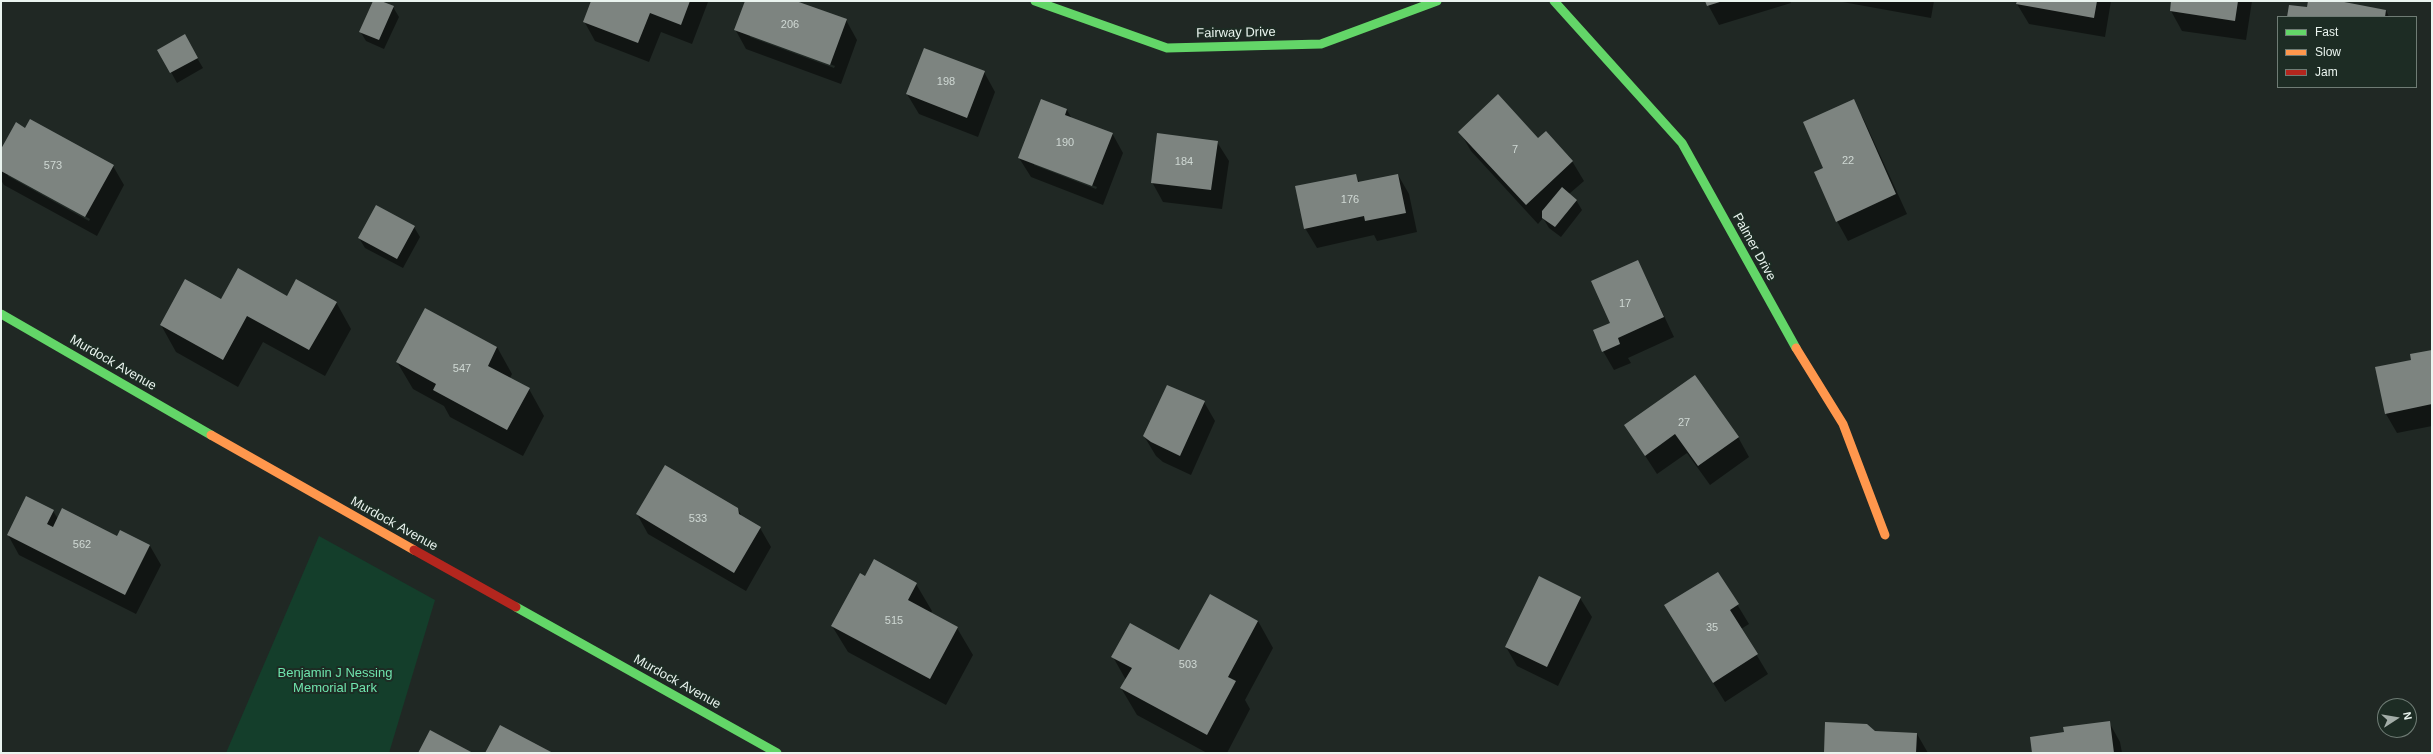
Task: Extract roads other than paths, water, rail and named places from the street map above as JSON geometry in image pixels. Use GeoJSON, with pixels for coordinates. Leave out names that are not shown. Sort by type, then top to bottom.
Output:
{"type":"FeatureCollection","features":[{"type":"Feature","properties":{"kind":"street","name":"Fairway Drive"},"geometry":{"type":"LineString","coordinates":[[1035,1],[1167,48],[1321,44],[1437,1]]}},
{"type":"Feature","properties":{"kind":"street","name":"Palmer Drive"},"geometry":{"type":"LineString","coordinates":[[1554,1],[1682,143],[1786,332],[1843,424],[1885,535]]}},
{"type":"Feature","properties":{"kind":"street","name":"Murdock Avenue"},"geometry":{"type":"LineString","coordinates":[[1,314],[349,514],[777,753]]}},
{"type":"Feature","properties":{"kind":"park label","name":"Benjamin J Nessing Memorial Park"},"geometry":{"type":"Point","coordinates":[335,680]}}]}
